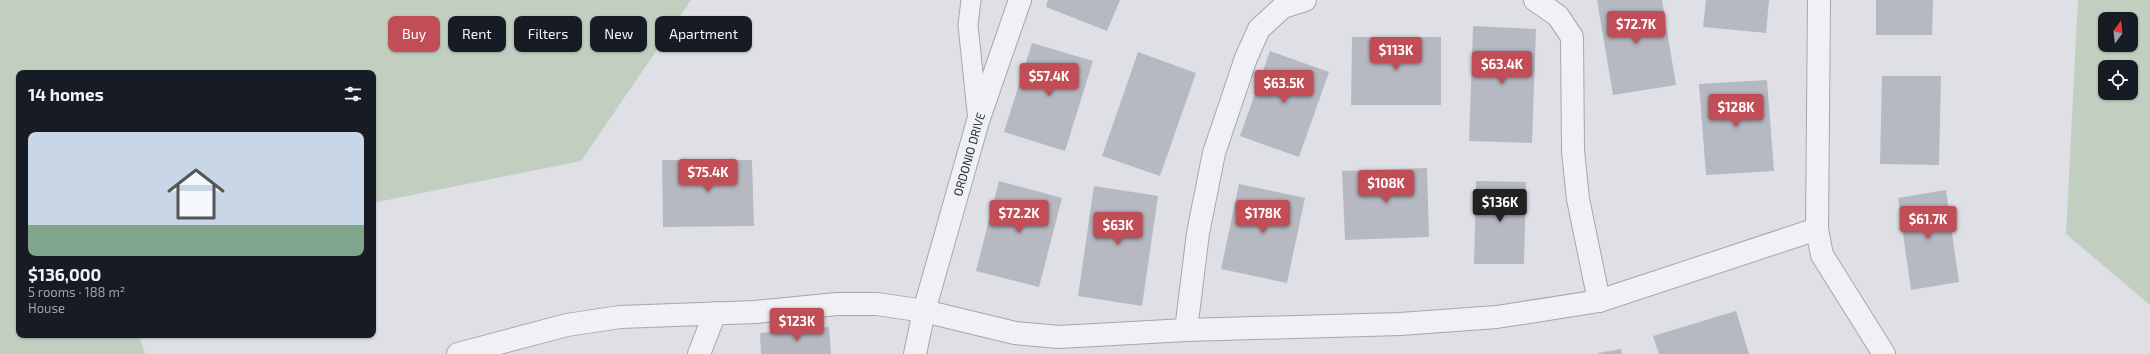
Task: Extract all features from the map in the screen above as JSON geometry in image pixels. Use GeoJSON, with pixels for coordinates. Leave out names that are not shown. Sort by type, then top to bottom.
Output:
{"type":"FeatureCollection","features":[{"type":"Feature","properties":{"kind":"street","name":"ORDONIO DRIVE"},"geometry":{"type":"LineString","coordinates":[[915,354],[924,311],[978,121],[1020,0]]}},
{"type":"Feature","properties":{"kind":"street"},"geometry":{"type":"LineString","coordinates":[[1186,330],[1198,233],[1214,153],[1246,58],[1259,29],[1283,7],[1305,0]]}},
{"type":"Feature","properties":{"kind":"street"},"geometry":{"type":"LineString","coordinates":[[1535,0],[1558,16],[1572,37],[1573,151],[1578,199],[1599,301]]}},
{"type":"Feature","properties":{"kind":"street"},"geometry":{"type":"LineString","coordinates":[[1819,0],[1817,228],[1822,255],[1884,354]]}},
{"type":"Feature","properties":{"kind":"street"},"geometry":{"type":"LineString","coordinates":[[458,354],[567,325],[620,317],[796,309],[838,304],[877,304],[924,311],[1015,333],[1060,336],[1186,330],[1408,324],[1497,317],[1599,301],[1817,228]]}},
{"type":"Feature","properties":{"kind":"street"},"geometry":{"type":"LineString","coordinates":[[699,354],[715,312]]}},
{"type":"Feature","properties":{"kind":"lane"},"geometry":{"type":"LineString","coordinates":[[971,0],[968,25],[978,121]]}},
{"type":"Feature","properties":{"kind":"green space"},"geometry":{"type":"Polygon","coordinates":[[[0,0],[691,0],[680,16],[655,16],[655,52],[581,161],[376,202],[376,70],[16,70],[16,338],[140,338],[145,354],[0,354],[0,0]]]}},
{"type":"Feature","properties":{"kind":"green space"},"geometry":{"type":"Polygon","coordinates":[[[2078,0],[2150,0],[2150,305],[2066,234],[2078,0]]]}},
{"type":"Feature","properties":{"kind":"building"},"geometry":{"type":"Polygon","coordinates":[[[1048,0],[1120,0],[1107,31],[1046,7],[1048,0]]]}},
{"type":"Feature","properties":{"kind":"building"},"geometry":{"type":"Polygon","coordinates":[[[1597,0],[1662,0],[1676,85],[1613,95],[1597,0]]]}},
{"type":"Feature","properties":{"kind":"building"},"geometry":{"type":"Polygon","coordinates":[[[1706,0],[1769,0],[1766,33],[1703,27],[1706,0]]]}},
{"type":"Feature","properties":{"kind":"building"},"geometry":{"type":"Polygon","coordinates":[[[1876,0],[1933,0],[1932,35],[1876,35],[1876,0]]]}},
{"type":"Feature","properties":{"kind":"building"},"geometry":{"type":"Polygon","coordinates":[[[1473,26],[1536,29],[1532,143],[1469,141],[1473,26]]]}},
{"type":"Feature","properties":{"kind":"building"},"geometry":{"type":"Polygon","coordinates":[[[1352,37],[1441,37],[1441,105],[1351,105],[1352,37]]]}},
{"type":"Feature","properties":{"kind":"building"},"geometry":{"type":"Polygon","coordinates":[[[1032,43],[1093,61],[1065,151],[1004,132],[1032,43]]]}},
{"type":"Feature","properties":{"kind":"building"},"geometry":{"type":"Polygon","coordinates":[[[1270,51],[1329,72],[1299,157],[1240,136],[1270,51]]]}},
{"type":"Feature","properties":{"kind":"building"},"geometry":{"type":"Polygon","coordinates":[[[1138,52],[1196,73],[1160,176],[1102,156],[1138,52]]]}},
{"type":"Feature","properties":{"kind":"building"},"geometry":{"type":"Polygon","coordinates":[[[1882,76],[1941,76],[1939,165],[1880,164],[1882,76]]]}},
{"type":"Feature","properties":{"kind":"building"},"geometry":{"type":"Polygon","coordinates":[[[1767,80],[1774,171],[1706,175],[1699,84],[1767,80]]]}},
{"type":"Feature","properties":{"kind":"building"},"geometry":{"type":"Polygon","coordinates":[[[662,160],[752,160],[754,226],[663,227],[662,160]]]}},
{"type":"Feature","properties":{"kind":"building"},"geometry":{"type":"Polygon","coordinates":[[[1427,168],[1429,237],[1345,240],[1342,171],[1427,168]]]}},
{"type":"Feature","properties":{"kind":"building"},"geometry":{"type":"Polygon","coordinates":[[[999,181],[1062,198],[1039,287],[976,271],[999,181]]]}},
{"type":"Feature","properties":{"kind":"building"},"geometry":{"type":"Polygon","coordinates":[[[1476,181],[1526,182],[1524,264],[1474,264],[1476,181]]]}},
{"type":"Feature","properties":{"kind":"building"},"geometry":{"type":"Polygon","coordinates":[[[1239,184],[1305,198],[1287,283],[1221,269],[1239,184]]]}},
{"type":"Feature","properties":{"kind":"building"},"geometry":{"type":"Polygon","coordinates":[[[1094,186],[1158,196],[1142,306],[1078,296],[1094,186]]]}},
{"type":"Feature","properties":{"kind":"building"},"geometry":{"type":"Polygon","coordinates":[[[1946,190],[1959,282],[1911,290],[1898,198],[1946,190]]]}},
{"type":"Feature","properties":{"kind":"building"},"geometry":{"type":"Polygon","coordinates":[[[1736,311],[1749,354],[1659,354],[1653,336],[1736,311]]]}},
{"type":"Feature","properties":{"kind":"building"},"geometry":{"type":"Polygon","coordinates":[[[829,327],[831,354],[761,354],[760,333],[829,327]]]}},
{"type":"Feature","properties":{"kind":"building"},"geometry":{"type":"Polygon","coordinates":[[[1621,349],[1622,354],[1598,354],[1598,353],[1621,349]]]}}]}
